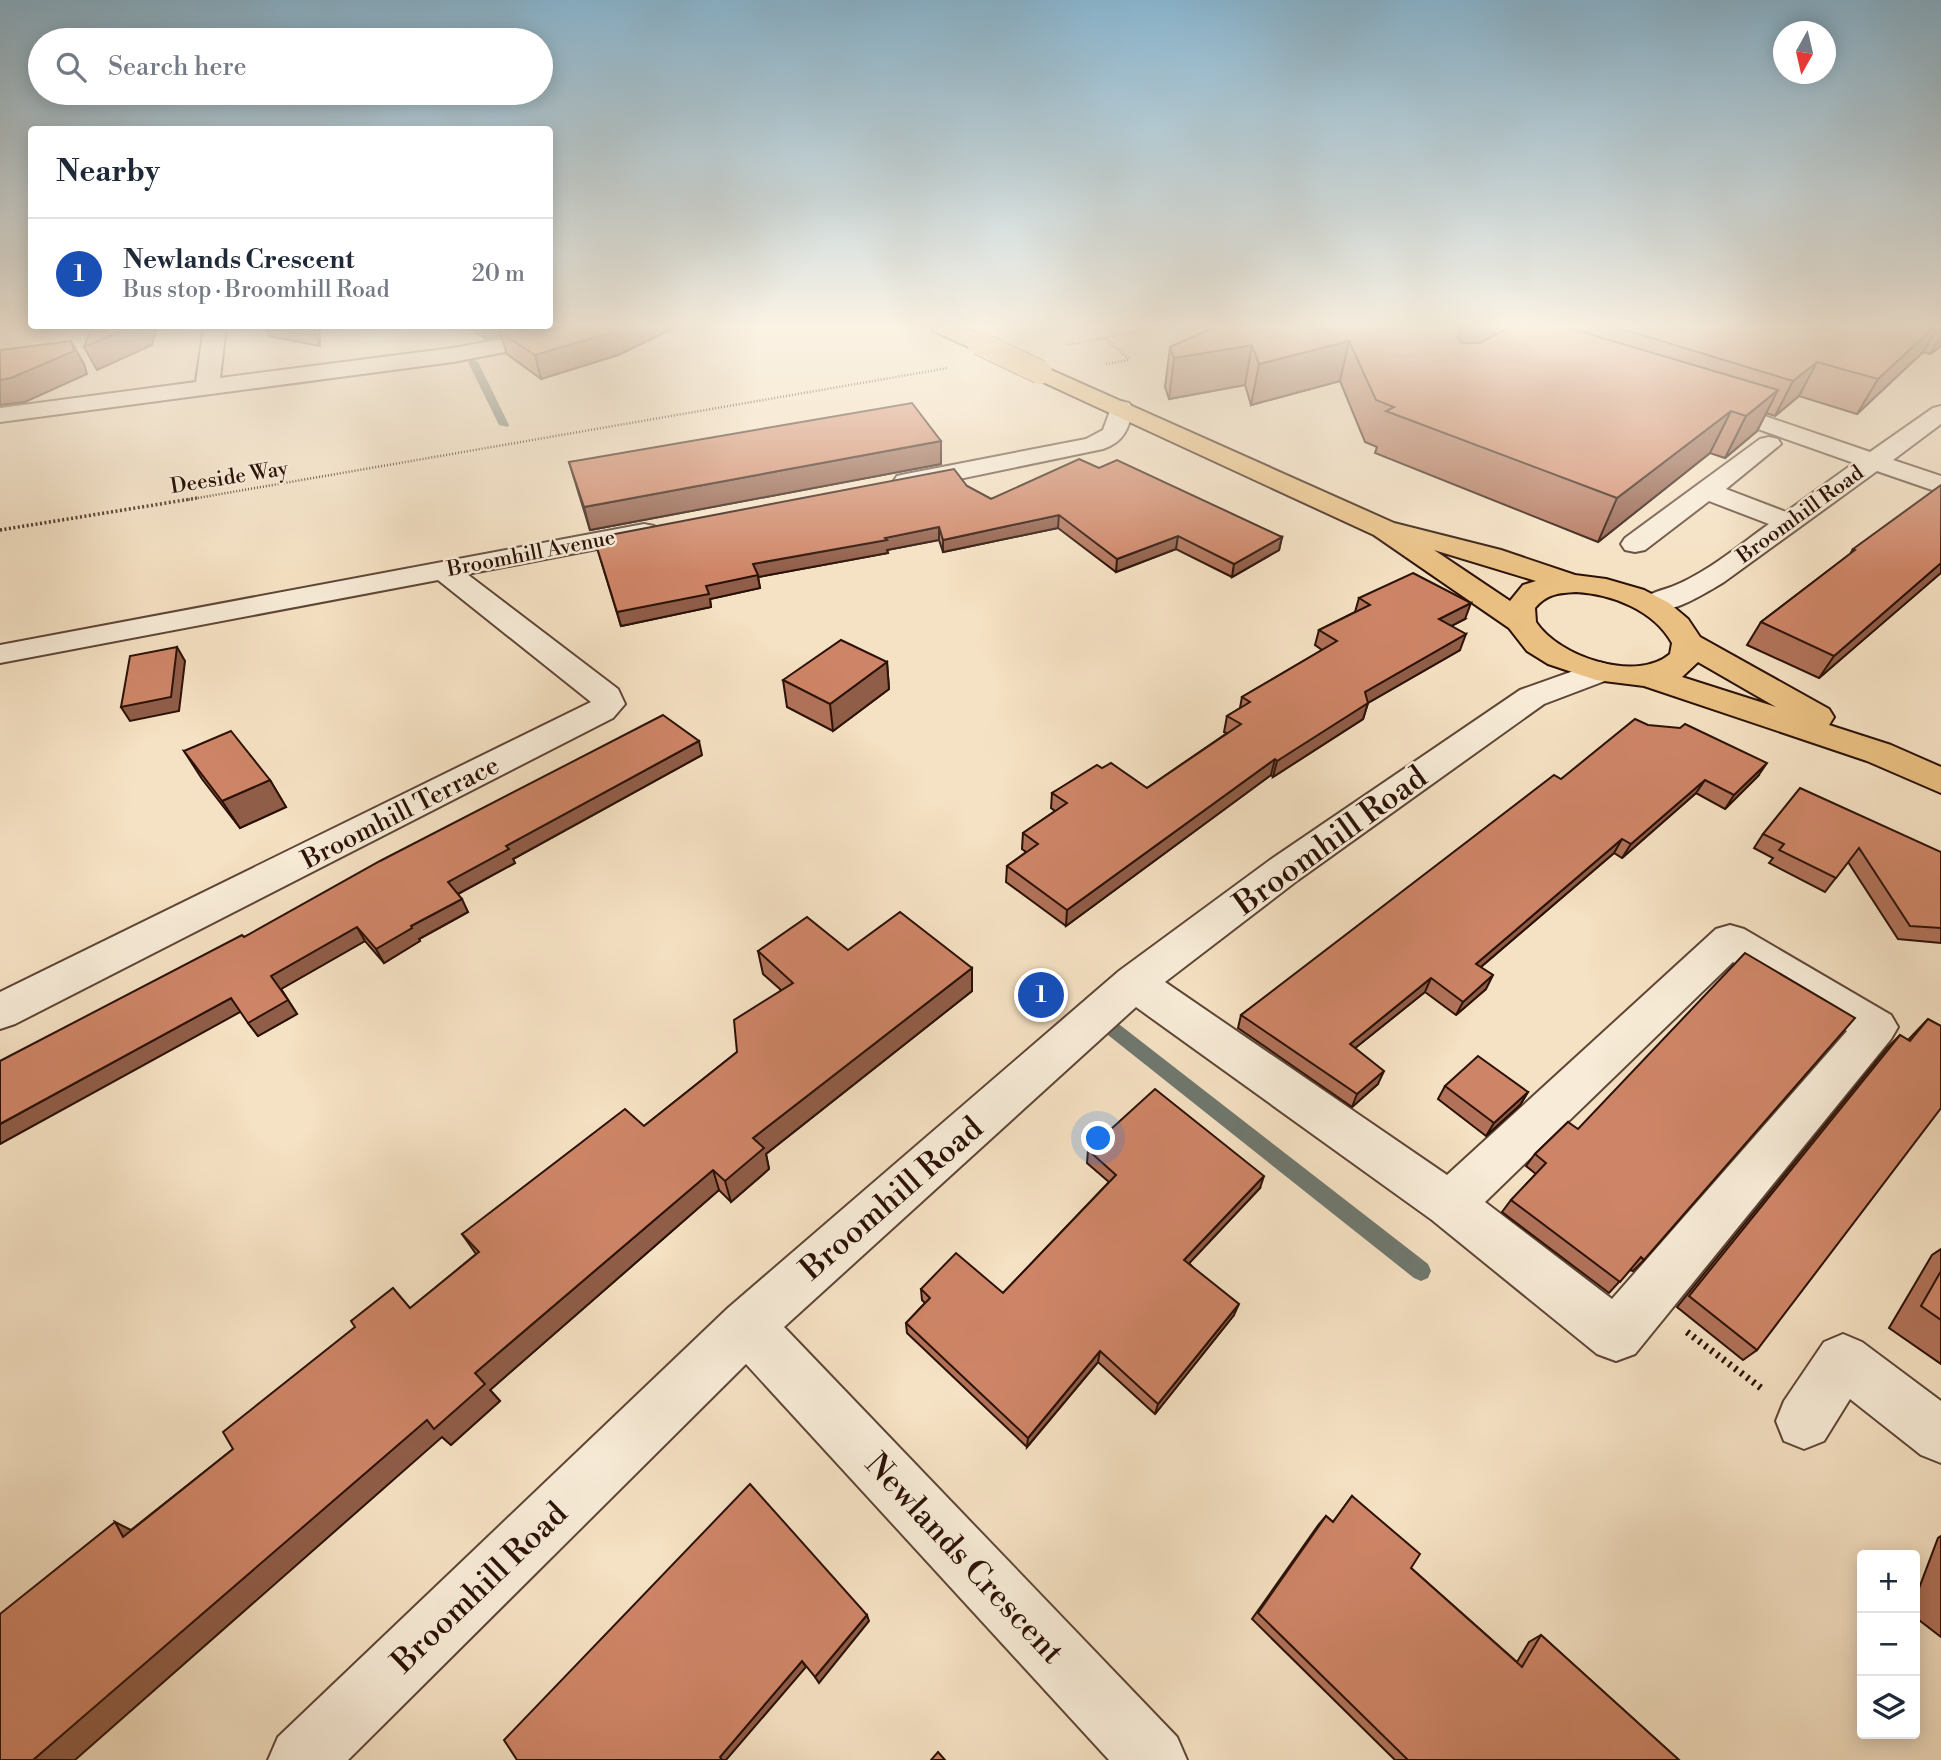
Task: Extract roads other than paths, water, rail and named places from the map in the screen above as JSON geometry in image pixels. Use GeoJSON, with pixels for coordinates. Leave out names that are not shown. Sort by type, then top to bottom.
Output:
{"type":"FeatureCollection","features":[{"type":"Feature","properties":{"kind":"main road"},"geometry":{"type":"LineString","coordinates":[[1121,408],[1384,528],[1491,556],[1574,584],[1614,589],[1653,604],[1678,622],[1688,643],[1879,754]]}},
{"type":"Feature","properties":{"kind":"main road"},"geometry":{"type":"LineString","coordinates":[[1384,528],[1521,622],[1531,637],[1548,652],[1572,664],[1599,672],[1647,676],[1879,754],[1941,780]]}},
{"type":"Feature","properties":{"kind":"main road"},"geometry":{"type":"LineString","coordinates":[[1521,622],[1521,607],[1530,595],[1549,587],[1574,584]]}},
{"type":"Feature","properties":{"kind":"main road"},"geometry":{"type":"LineString","coordinates":[[1647,676],[1670,669],[1685,658],[1688,643]]}},
{"type":"Feature","properties":{"kind":"street"},"geometry":{"type":"LineString","coordinates":[[0,415],[51,408]]}},
{"type":"Feature","properties":{"kind":"street"},"geometry":{"type":"LineString","coordinates":[[880,487],[1085,447],[1110,439],[1116,432],[1121,408]]}},
{"type":"Feature","properties":{"kind":"street"},"geometry":{"type":"LineString","coordinates":[[1692,408],[1873,461],[1941,485]]}},
{"type":"Feature","properties":{"kind":"street"},"geometry":{"type":"LineString","coordinates":[[1635,544],[1769,444],[1692,408]]}},
{"type":"Feature","properties":{"kind":"street","name":"Broomhill Road"},"geometry":{"type":"LineString","coordinates":[[1653,604],[1689,590],[1714,576],[1941,413]]}},
{"type":"Feature","properties":{"kind":"street"},"geometry":{"type":"LineString","coordinates":[[1707,491],[1789,522]]}},
{"type":"Feature","properties":{"kind":"street","name":"Broomhill Avenue"},"geometry":{"type":"LineString","coordinates":[[0,654],[676,526]]}},
{"type":"Feature","properties":{"kind":"street","name":"Broomhill Terrace"},"geometry":{"type":"LineString","coordinates":[[0,1012],[601,711],[608,704],[606,696],[444,570]]}},
{"type":"Feature","properties":{"kind":"street"},"geometry":{"type":"LineString","coordinates":[[1532,697],[1548,652]]}},
{"type":"Feature","properties":{"kind":"street","name":"Broomhill Road"},"geometry":{"type":"LineString","coordinates":[[301,1760],[747,1326],[1134,983],[1284,870],[1532,697],[1599,672]]}},
{"type":"Feature","properties":{"kind":"street"},"geometry":{"type":"LineString","coordinates":[[1134,983],[1449,1204],[1616,1335],[1876,1027],[1730,940],[1449,1204]]}},
{"type":"Feature","properties":{"kind":"street","name":"Newlands Crescent"},"geometry":{"type":"LineString","coordinates":[[747,1326],[1154,1760]]}},
{"type":"Feature","properties":{"kind":"street"},"geometry":{"type":"LineString","coordinates":[[1804,1421],[1843,1361],[1941,1434]]}},
{"type":"Feature","properties":{"kind":"waterway"},"geometry":{"type":"LineString","coordinates":[[496,408],[504,425]]}},
{"type":"Feature","properties":{"kind":"waterway"},"geometry":{"type":"LineString","coordinates":[[1114,1030],[1421,1271]]}},
{"type":"Feature","properties":{"kind":"place","name":"Newlands Crescent"},"geometry":{"type":"Point","coordinates":[1041,995]}}]}
